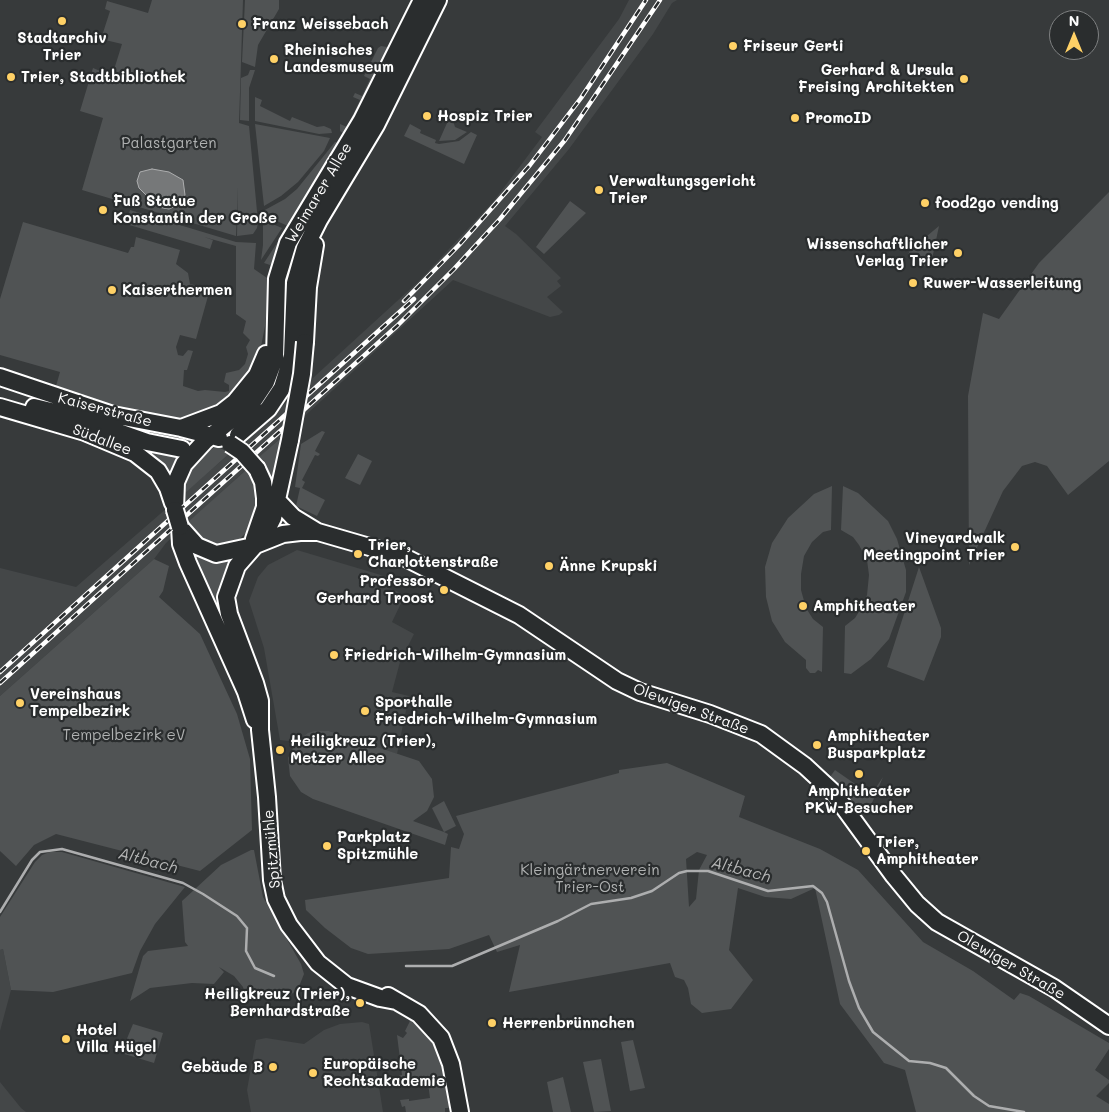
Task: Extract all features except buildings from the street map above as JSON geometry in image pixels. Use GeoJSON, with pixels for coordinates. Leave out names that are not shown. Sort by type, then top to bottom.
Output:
{"type":"FeatureCollection","features":[{"type":"Feature","properties":{"kind":"main road","name":"Weimarer Allee"},"geometry":{"type":"LineString","coordinates":[[212,435],[242,414],[266,382],[275,358],[277,279],[288,243],[358,128],[422,0]]}},
{"type":"Feature","properties":{"kind":"main road"},"geometry":{"type":"LineString","coordinates":[[234,440],[268,409],[286,376],[292,349],[293,299],[299,264],[313,231],[376,125],[438,0]]}},
{"type":"Feature","properties":{"kind":"main road","name":"Spitzmühle"},"geometry":{"type":"LineString","coordinates":[[324,215],[323,225],[311,259],[302,374],[278,502],[268,529],[234,570],[226,602],[258,691],[262,715],[260,730],[267,797],[270,871],[276,899],[301,944],[318,963],[337,976],[350,977],[384,992],[419,1014],[440,1038],[451,1064],[457,1095]]}},
{"type":"Feature","properties":{"kind":"main road"},"geometry":{"type":"LineString","coordinates":[[181,428],[221,413],[239,398],[257,376],[266,355],[277,279]]}},
{"type":"Feature","properties":{"kind":"main road"},"geometry":{"type":"LineString","coordinates":[[6,379],[5,405],[76,417],[156,445],[182,449]]}},
{"type":"Feature","properties":{"kind":"main road","name":"Kaiserstraße"},"geometry":{"type":"LineString","coordinates":[[6,379],[129,420],[212,435]]}},
{"type":"Feature","properties":{"kind":"main road","name":"Südallee"},"geometry":{"type":"LineString","coordinates":[[5,405],[85,432],[135,452],[153,465],[161,476],[168,488],[175,510]]}},
{"type":"Feature","properties":{"kind":"main road"},"geometry":{"type":"LineString","coordinates":[[212,435],[234,440],[278,502],[297,520],[318,532],[283,534],[253,546],[221,554],[211,552],[193,543],[180,527],[175,510],[175,493],[179,474],[190,456],[212,435]]}},
{"type":"Feature","properties":{"kind":"main road"},"geometry":{"type":"LineString","coordinates":[[253,546],[265,507],[260,476]]}},
{"type":"Feature","properties":{"kind":"main road","name":"Spitzmühle"},"geometry":{"type":"LineString","coordinates":[[180,527],[181,544],[188,563],[246,692],[260,730]]}},
{"type":"Feature","properties":{"kind":"main road","name":"Olewiger Straße"},"geometry":{"type":"LineString","coordinates":[[318,532],[418,563],[519,615],[617,681],[640,692],[710,714],[761,734],[805,766],[832,791],[894,876],[917,904],[937,922],[1054,988],[1109,1026]]}},
{"type":"Feature","properties":{"kind":"main road"},"geometry":{"type":"LineString","coordinates":[[455,1112],[457,1095]]}},
{"type":"Feature","properties":{"kind":"main road"},"geometry":{"type":"LineString","coordinates":[[457,1095],[460,1112]]}},
{"type":"Feature","properties":{"kind":"shaded area"},"geometry":{"type":"Polygon","coordinates":[[[629,0],[677,0],[672,3],[653,34],[569,149],[505,226],[516,234],[561,278],[557,281],[561,286],[547,297],[563,312],[550,317],[453,280],[166,543],[154,559],[0,696],[0,568],[76,587],[243,442],[419,281],[493,202],[542,137],[535,132],[619,19],[629,0]]]}},
{"type":"Feature","properties":{"kind":"shaded area"},"geometry":{"type":"Polygon","coordinates":[[[152,169],[169,172],[183,180],[185,195],[180,204],[169,209],[158,207],[139,188],[137,181],[140,172],[152,169]]]}},
{"type":"Feature","properties":{"kind":"shaded area","name":"Friedrich-Wilhelm-Gymnasium"},"geometry":{"type":"Polygon","coordinates":[[[297,550],[391,578],[387,587],[405,595],[392,622],[414,634],[400,662],[392,692],[409,696],[397,754],[329,731],[301,738],[296,742],[280,740],[264,648],[249,601],[258,577],[268,565],[297,550]]]}},
{"type":"Feature","properties":{"kind":"shaded area"},"geometry":{"type":"Polygon","coordinates":[[[3,949],[11,990],[0,1031],[0,950],[3,949]]]}},
{"type":"Feature","properties":{"kind":"shaded area","name":"Europäische Rechtsakademie"},"geometry":{"type":"Polygon","coordinates":[[[362,1022],[369,1024],[383,1112],[251,1112],[247,1090],[256,1040],[266,1038],[304,1044],[324,1030],[340,1024],[362,1022]]]}},
{"type":"Feature","properties":{"kind":"shaded area"},"geometry":{"type":"Polygon","coordinates":[[[0,1082],[21,1108],[26,1112],[0,1112],[0,1082]]]}},
{"type":"Feature","properties":{"kind":"green space","name":"Palastgarten"},"geometry":{"type":"Polygon","coordinates":[[[152,0],[243,0],[239,123],[249,126],[258,222],[253,234],[237,236],[238,187],[236,236],[82,190],[103,118],[80,111],[93,68],[112,76],[122,44],[101,39],[110,11],[105,9],[107,1],[148,13],[152,0]]]}},
{"type":"Feature","properties":{"kind":"green space"},"geometry":{"type":"Polygon","coordinates":[[[245,0],[279,0],[279,9],[258,45],[255,67],[242,62],[245,0]]]}},
{"type":"Feature","properties":{"kind":"green space"},"geometry":{"type":"Polygon","coordinates":[[[381,46],[387,47],[389,51],[346,134],[343,133],[340,131],[340,124],[347,127],[360,100],[353,97],[355,93],[362,96],[370,79],[364,76],[378,48],[381,46]]]}},
{"type":"Feature","properties":{"kind":"green space"},"geometry":{"type":"Polygon","coordinates":[[[250,70],[255,70],[249,88],[249,121],[240,120],[241,78],[248,75],[250,70]]]}},
{"type":"Feature","properties":{"kind":"green space"},"geometry":{"type":"Polygon","coordinates":[[[255,97],[262,100],[260,106],[290,121],[292,117],[317,127],[324,126],[331,129],[332,133],[319,134],[255,121],[255,97]]]}},
{"type":"Feature","properties":{"kind":"green space"},"geometry":{"type":"Polygon","coordinates":[[[451,114],[455,127],[467,132],[455,140],[439,141],[451,114]]]}},
{"type":"Feature","properties":{"kind":"green space"},"geometry":{"type":"Polygon","coordinates":[[[255,124],[330,138],[324,151],[298,182],[281,196],[264,206],[255,124]]]}},
{"type":"Feature","properties":{"kind":"green space"},"geometry":{"type":"Polygon","coordinates":[[[410,124],[421,130],[420,133],[436,140],[435,143],[439,144],[459,141],[471,132],[477,135],[464,164],[404,136],[410,124]]]}},
{"type":"Feature","properties":{"kind":"green space"},"geometry":{"type":"Polygon","coordinates":[[[335,142],[339,143],[274,262],[270,265],[264,263],[288,226],[263,215],[263,211],[285,199],[297,189],[335,142]]]}},
{"type":"Feature","properties":{"kind":"green space"},"geometry":{"type":"Polygon","coordinates":[[[1109,192],[1109,461],[1068,495],[1047,466],[1035,462],[1022,466],[1003,491],[969,565],[968,396],[983,313],[999,319],[1039,263],[1109,192]]]}},
{"type":"Feature","properties":{"kind":"green space"},"geometry":{"type":"Polygon","coordinates":[[[570,201],[586,213],[544,254],[536,247],[570,201]]]}},
{"type":"Feature","properties":{"kind":"green space"},"geometry":{"type":"Polygon","coordinates":[[[130,210],[236,242],[256,243],[254,269],[270,280],[265,326],[259,357],[254,368],[221,407],[191,418],[170,420],[111,407],[56,386],[60,372],[0,355],[0,299],[23,222],[128,253],[131,247],[134,247],[136,237],[180,250],[176,264],[188,273],[190,284],[210,289],[196,339],[180,335],[176,347],[178,355],[183,356],[188,350],[193,351],[187,370],[184,370],[183,386],[198,391],[229,391],[229,385],[224,382],[226,373],[239,370],[245,364],[248,354],[246,347],[250,340],[243,333],[246,321],[236,314],[236,246],[204,237],[213,240],[210,249],[126,224],[130,210]]]}},
{"type":"Feature","properties":{"kind":"green space"},"geometry":{"type":"Polygon","coordinates":[[[263,220],[282,228],[261,260],[263,245],[263,220]]]}},
{"type":"Feature","properties":{"kind":"green space"},"geometry":{"type":"Polygon","coordinates":[[[939,226],[931,264],[928,268],[908,255],[910,250],[939,226]]]}},
{"type":"Feature","properties":{"kind":"green space"},"geometry":{"type":"Polygon","coordinates":[[[113,422],[197,439],[170,478],[133,446],[182,452],[182,440],[157,437],[113,422]]]}},
{"type":"Feature","properties":{"kind":"green space"},"geometry":{"type":"Polygon","coordinates":[[[322,431],[325,432],[315,451],[320,454],[318,456],[315,455],[302,480],[305,482],[302,488],[325,500],[317,516],[296,506],[300,488],[295,487],[301,444],[322,431]]]}},
{"type":"Feature","properties":{"kind":"green space"},"geometry":{"type":"Polygon","coordinates":[[[282,437],[278,460],[273,484],[258,458],[282,437]]]}},
{"type":"Feature","properties":{"kind":"green space"},"geometry":{"type":"Polygon","coordinates":[[[216,446],[230,453],[184,494],[188,473],[200,457],[216,446]]]}},
{"type":"Feature","properties":{"kind":"green space"},"geometry":{"type":"Polygon","coordinates":[[[358,454],[372,461],[360,485],[345,478],[358,454]]]}},
{"type":"Feature","properties":{"kind":"green space"},"geometry":{"type":"Polygon","coordinates":[[[246,470],[254,477],[260,490],[256,519],[246,533],[234,544],[225,548],[203,543],[187,523],[246,470]]]}},
{"type":"Feature","properties":{"kind":"green space"},"geometry":{"type":"Polygon","coordinates":[[[832,486],[831,530],[823,532],[812,542],[804,556],[801,574],[801,590],[806,608],[813,619],[823,627],[822,672],[818,670],[815,673],[810,673],[806,668],[806,660],[785,642],[772,621],[766,597],[765,567],[772,543],[788,518],[814,494],[832,486]]]}},
{"type":"Feature","properties":{"kind":"green space"},"geometry":{"type":"Polygon","coordinates":[[[843,486],[858,493],[888,521],[897,539],[906,570],[906,592],[889,639],[871,659],[851,674],[844,673],[845,626],[855,618],[862,607],[867,595],[869,575],[867,560],[859,545],[853,537],[841,530],[843,486]]]}},
{"type":"Feature","properties":{"kind":"green space"},"geometry":{"type":"Polygon","coordinates":[[[189,549],[232,558],[222,578],[220,601],[244,667],[189,549]]]}},
{"type":"Feature","properties":{"kind":"green space","name":"Tempelbezirk eV"},"geometry":{"type":"Polygon","coordinates":[[[154,559],[169,566],[163,591],[159,597],[200,634],[237,714],[250,759],[252,830],[200,871],[56,834],[34,845],[16,866],[0,851],[0,696],[154,559]]]}},
{"type":"Feature","properties":{"kind":"green space"},"geometry":{"type":"Polygon","coordinates":[[[919,567],[941,628],[941,637],[924,681],[887,667],[919,567]]]}},
{"type":"Feature","properties":{"kind":"green space"},"geometry":{"type":"Polygon","coordinates":[[[329,731],[419,761],[432,779],[434,797],[427,811],[413,821],[448,834],[445,845],[313,799],[301,792],[290,776],[288,758],[296,742],[308,733],[329,731]]]}},
{"type":"Feature","properties":{"kind":"green space","name":"Kleingärtnerverein Trier-Ost"},"geometry":{"type":"Polygon","coordinates":[[[667,763],[745,796],[739,817],[820,849],[858,870],[923,942],[973,971],[1014,1000],[1020,993],[1029,996],[1109,1043],[1109,1049],[1095,1070],[1109,1080],[1109,1083],[1096,1096],[1109,1104],[1109,1112],[916,1112],[905,1070],[884,1063],[840,1004],[815,888],[791,899],[765,897],[738,888],[729,950],[753,980],[731,1009],[702,1013],[691,1004],[688,988],[684,980],[675,977],[670,963],[509,992],[520,945],[497,952],[489,935],[449,949],[368,954],[351,948],[306,910],[305,900],[449,878],[451,847],[459,849],[464,834],[456,816],[619,773],[619,770],[667,763]],[[697,852],[686,859],[689,907],[696,899],[699,870],[707,855],[697,852]]]}},
{"type":"Feature","properties":{"kind":"green space"},"geometry":{"type":"Polygon","coordinates":[[[835,770],[871,795],[883,777],[869,810],[864,815],[858,813],[830,777],[835,770]]]}},
{"type":"Feature","properties":{"kind":"green space"},"geometry":{"type":"Polygon","coordinates":[[[444,801],[456,826],[444,832],[432,808],[444,801]]]}},
{"type":"Feature","properties":{"kind":"green space"},"geometry":{"type":"Polygon","coordinates":[[[254,850],[263,897],[301,964],[304,974],[298,989],[288,997],[277,999],[244,992],[243,987],[234,976],[219,967],[224,972],[214,984],[192,983],[150,988],[130,1001],[143,956],[148,951],[188,946],[185,942],[182,901],[221,865],[254,850]]]}},
{"type":"Feature","properties":{"kind":"green space"},"geometry":{"type":"Polygon","coordinates":[[[50,852],[62,852],[185,887],[155,924],[140,951],[132,973],[53,992],[11,990],[3,949],[0,950],[0,917],[35,862],[42,855],[50,852]]]}},
{"type":"Feature","properties":{"kind":"green space"},"geometry":{"type":"Polygon","coordinates":[[[404,1011],[439,1044],[452,1108],[445,1108],[445,1112],[406,1112],[405,1106],[402,1107],[400,1100],[409,1099],[409,1101],[430,1098],[427,1076],[398,1082],[398,1076],[402,1075],[397,1035],[403,1038],[407,1033],[405,1031],[410,1021],[402,1015],[404,1011]]]}},
{"type":"Feature","properties":{"kind":"green space"},"geometry":{"type":"Polygon","coordinates":[[[133,1024],[163,1033],[154,1063],[121,1053],[133,1024]]]}},
{"type":"Feature","properties":{"kind":"green space"},"geometry":{"type":"Polygon","coordinates":[[[633,1040],[645,1088],[630,1091],[621,1042],[633,1040]]]}},
{"type":"Feature","properties":{"kind":"green space"},"geometry":{"type":"Polygon","coordinates":[[[601,1059],[611,1111],[594,1112],[583,1062],[601,1059]]]}},
{"type":"Feature","properties":{"kind":"green space"},"geometry":{"type":"Polygon","coordinates":[[[563,1077],[571,1112],[553,1112],[547,1082],[563,1077]]]}},
{"type":"Feature","properties":{"kind":"waterway","name":"Altbach"},"geometry":{"type":"LineString","coordinates":[[0,912],[32,860],[40,852],[62,849],[183,883],[203,894],[237,916],[247,928],[246,951],[255,968],[274,976]]}},
{"type":"Feature","properties":{"kind":"waterway","name":"Altbach"},"geometry":{"type":"LineString","coordinates":[[406,966],[452,966],[558,921],[591,904],[631,898],[652,891],[679,873],[687,871],[708,871],[768,891],[813,886],[822,893],[827,902],[849,981],[859,1008],[873,1032],[909,1061],[930,1063],[946,1068],[974,1096],[989,1106],[1024,1112]]}},
{"type":"Feature","properties":{"kind":"railway"},"geometry":{"type":"LineString","coordinates":[[404,301],[459,245],[530,165],[581,98],[646,0]]}},
{"type":"Feature","properties":{"kind":"railway"},"geometry":{"type":"LineString","coordinates":[[0,683],[397,326],[454,269],[500,219],[565,140],[660,0]]}},
{"type":"Feature","properties":{"kind":"railway"},"geometry":{"type":"LineString","coordinates":[[0,672],[414,299]]}},
{"type":"Feature","properties":{"kind":"place","name":"Stadtarchiv Trier"},"geometry":{"type":"Point","coordinates":[62,21]}},
{"type":"Feature","properties":{"kind":"place","name":"Franz Weissebach"},"geometry":{"type":"Point","coordinates":[242,24]}},
{"type":"Feature","properties":{"kind":"place","name":"Friseur Gerti"},"geometry":{"type":"Point","coordinates":[733,46]}},
{"type":"Feature","properties":{"kind":"place","name":"Rheinisches Landesmuseum"},"geometry":{"type":"Point","coordinates":[274,59]}},
{"type":"Feature","properties":{"kind":"place","name":"Trier, Stadtbibliothek"},"geometry":{"type":"Point","coordinates":[11,77]}},
{"type":"Feature","properties":{"kind":"place","name":"Gerhard & Ursula Freising Architekten"},"geometry":{"type":"Point","coordinates":[964,79]}},
{"type":"Feature","properties":{"kind":"place","name":"Hospiz Trier"},"geometry":{"type":"Point","coordinates":[427,116]}},
{"type":"Feature","properties":{"kind":"place","name":"PromoID"},"geometry":{"type":"Point","coordinates":[795,118]}},
{"type":"Feature","properties":{"kind":"place","name":"Verwaltungsgericht Trier"},"geometry":{"type":"Point","coordinates":[599,190]}},
{"type":"Feature","properties":{"kind":"place","name":"food2go vending"},"geometry":{"type":"Point","coordinates":[925,203]}},
{"type":"Feature","properties":{"kind":"place","name":"Fuß Statue Konstantin der Große"},"geometry":{"type":"Point","coordinates":[103,210]}},
{"type":"Feature","properties":{"kind":"place","name":"Wissenschaftlicher Verlag Trier"},"geometry":{"type":"Point","coordinates":[958,253]}},
{"type":"Feature","properties":{"kind":"place","name":"Ruwer-Wasserleitung"},"geometry":{"type":"Point","coordinates":[913,283]}},
{"type":"Feature","properties":{"kind":"place","name":"Kaiserthermen"},"geometry":{"type":"Point","coordinates":[112,290]}},
{"type":"Feature","properties":{"kind":"place","name":"Vineyardwalk Meetingpoint Trier"},"geometry":{"type":"Point","coordinates":[1015,547]}},
{"type":"Feature","properties":{"kind":"place","name":"Trier, Charlottenstraße"},"geometry":{"type":"Point","coordinates":[358,554]}},
{"type":"Feature","properties":{"kind":"place","name":"Änne Krupski"},"geometry":{"type":"Point","coordinates":[549,566]}},
{"type":"Feature","properties":{"kind":"place","name":"Professor Gerhard Troost"},"geometry":{"type":"Point","coordinates":[444,590]}},
{"type":"Feature","properties":{"kind":"place","name":"Amphitheater"},"geometry":{"type":"Point","coordinates":[803,606]}},
{"type":"Feature","properties":{"kind":"place","name":"Friedrich-Wilhelm-Gymnasium"},"geometry":{"type":"Point","coordinates":[334,655]}},
{"type":"Feature","properties":{"kind":"place","name":"Vereinshaus Tempelbezirk"},"geometry":{"type":"Point","coordinates":[20,703]}},
{"type":"Feature","properties":{"kind":"place","name":"Sporthalle Friedrich-Wilhelm-Gymnasium"},"geometry":{"type":"Point","coordinates":[365,711]}},
{"type":"Feature","properties":{"kind":"place","name":"Amphitheater Busparkplatz"},"geometry":{"type":"Point","coordinates":[817,745]}},
{"type":"Feature","properties":{"kind":"place","name":"Heiligkreuz (Trier), Metzer Allee"},"geometry":{"type":"Point","coordinates":[280,750]}},
{"type":"Feature","properties":{"kind":"place","name":"Amphitheater PKW-Besucher"},"geometry":{"type":"Point","coordinates":[859,774]}},
{"type":"Feature","properties":{"kind":"place","name":"Parkplatz Spitzmühle"},"geometry":{"type":"Point","coordinates":[327,846]}},
{"type":"Feature","properties":{"kind":"place","name":"Trier, Amphitheater"},"geometry":{"type":"Point","coordinates":[866,851]}},
{"type":"Feature","properties":{"kind":"place","name":"Heiligkreuz (Trier), Bernhardstraße"},"geometry":{"type":"Point","coordinates":[360,1003]}},
{"type":"Feature","properties":{"kind":"place","name":"Herrenbrünnchen"},"geometry":{"type":"Point","coordinates":[492,1023]}},
{"type":"Feature","properties":{"kind":"place","name":"Hotel Villa Hügel"},"geometry":{"type":"Point","coordinates":[66,1039]}},
{"type":"Feature","properties":{"kind":"place","name":"Gebäude B"},"geometry":{"type":"Point","coordinates":[273,1067]}},
{"type":"Feature","properties":{"kind":"place","name":"Europäische Rechtsakademie"},"geometry":{"type":"Point","coordinates":[313,1073]}}]}
